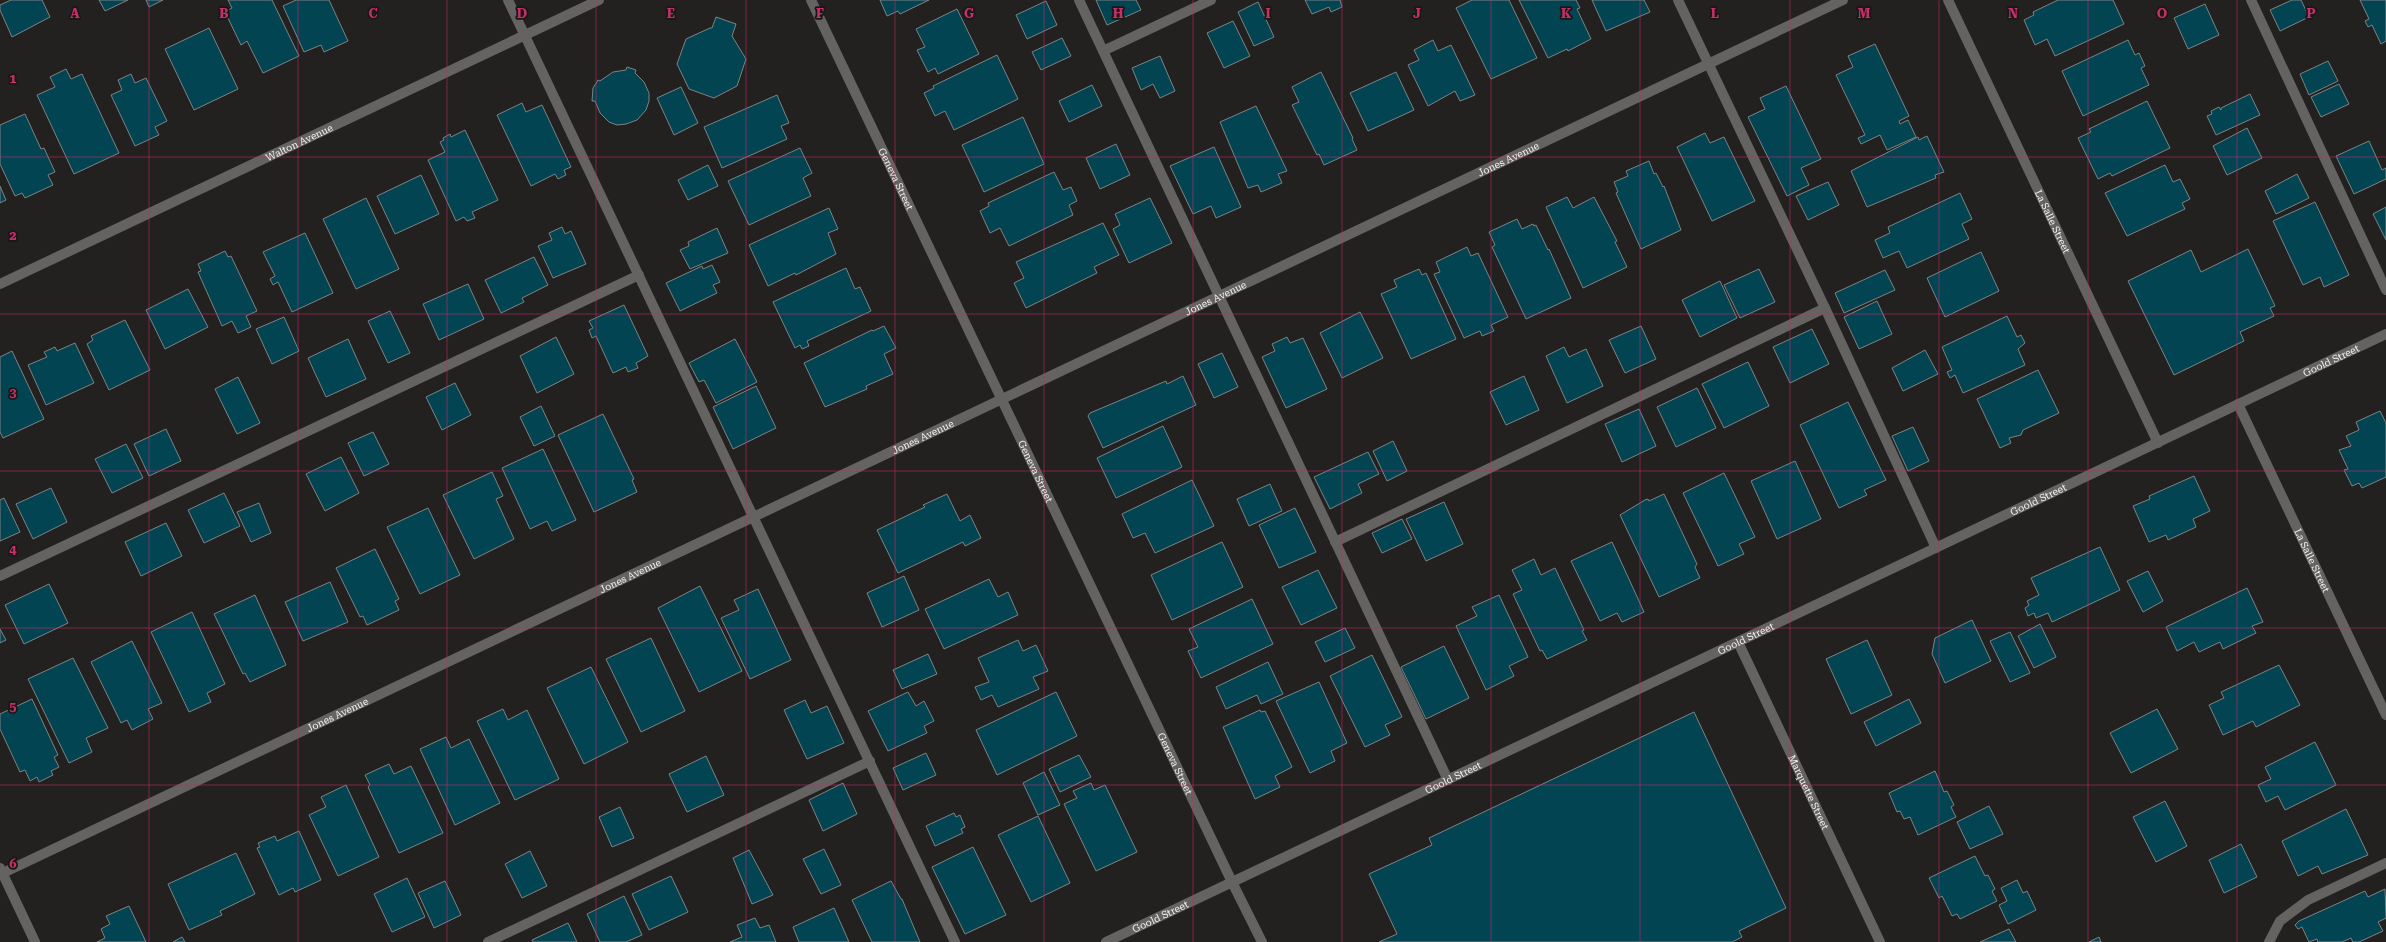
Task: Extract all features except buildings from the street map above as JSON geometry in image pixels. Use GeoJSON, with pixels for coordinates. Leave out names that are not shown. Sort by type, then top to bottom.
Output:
{"type":"FeatureCollection","features":[{"type":"Feature","properties":{"kind":"street"},"geometry":{"type":"LineString","coordinates":[[508,0],[755,516],[955,942]]}},
{"type":"Feature","properties":{"kind":"street","name":"Walton Avenue"},"geometry":{"type":"LineString","coordinates":[[0,284],[599,0]]}},
{"type":"Feature","properties":{"kind":"street","name":"Geneva Street"},"geometry":{"type":"LineString","coordinates":[[811,0],[1262,942]]}},
{"type":"Feature","properties":{"kind":"street"},"geometry":{"type":"LineString","coordinates":[[1079,0],[1448,780]]}},
{"type":"Feature","properties":{"kind":"street"},"geometry":{"type":"LineString","coordinates":[[1103,50],[1211,0]]}},
{"type":"Feature","properties":{"kind":"street"},"geometry":{"type":"LineString","coordinates":[[1678,0],[1825,308],[1936,548]]}},
{"type":"Feature","properties":{"kind":"street","name":"Jones Avenue"},"geometry":{"type":"LineString","coordinates":[[1,870],[755,516],[1842,0]]}},
{"type":"Feature","properties":{"kind":"street","name":"La Salle Street"},"geometry":{"type":"LineString","coordinates":[[1948,0],[2158,442]]}},
{"type":"Feature","properties":{"kind":"street"},"geometry":{"type":"LineString","coordinates":[[2251,0],[2386,290]]}},
{"type":"Feature","properties":{"kind":"street"},"geometry":{"type":"LineString","coordinates":[[0,576],[639,275]]}},
{"type":"Feature","properties":{"kind":"street"},"geometry":{"type":"LineString","coordinates":[[1335,542],[1825,308]]}},
{"type":"Feature","properties":{"kind":"street","name":"Goold Street"},"geometry":{"type":"LineString","coordinates":[[1106,942],[2386,334]]}},
{"type":"Feature","properties":{"kind":"street","name":"La Salle Street"},"geometry":{"type":"LineString","coordinates":[[2238,404],[2386,715]]}},
{"type":"Feature","properties":{"kind":"street","name":"Marquette Street"},"geometry":{"type":"LineString","coordinates":[[1738,642],[1880,942]]}},
{"type":"Feature","properties":{"kind":"street"},"geometry":{"type":"LineString","coordinates":[[488,942],[870,761]]}},
{"type":"Feature","properties":{"kind":"street"},"geometry":{"type":"LineString","coordinates":[[2269,942],[2280,921],[2308,900],[2386,863]]}},
{"type":"Feature","properties":{"kind":"street"},"geometry":{"type":"LineString","coordinates":[[1,870],[35,942]]}}]}
